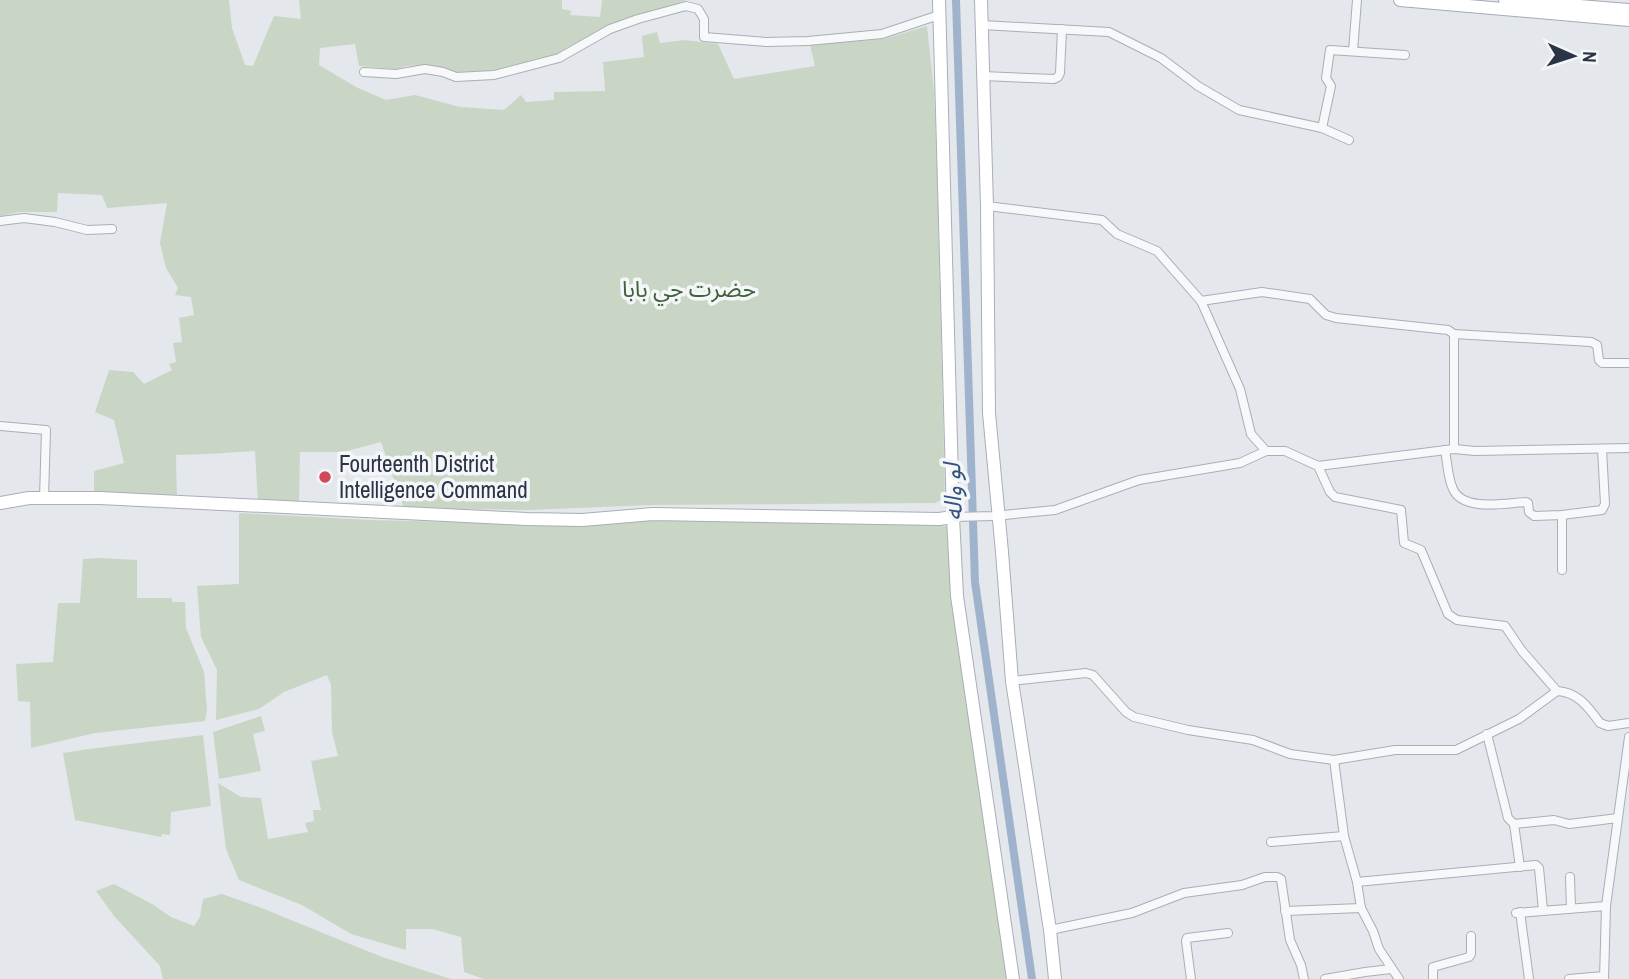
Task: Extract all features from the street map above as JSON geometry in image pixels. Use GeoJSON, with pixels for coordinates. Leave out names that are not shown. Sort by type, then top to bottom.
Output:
{"type":"FeatureCollection","features":[{"type":"Feature","properties":{"kind":"street"},"geometry":{"type":"LineString","coordinates":[[939,0],[957,517],[957,596],[1013,979]]}},
{"type":"Feature","properties":{"kind":"street"},"geometry":{"type":"LineString","coordinates":[[981,0],[989,413],[996,516],[1012,681],[1050,929],[1055,979]]}},
{"type":"Feature","properties":{"kind":"street"},"geometry":{"type":"LineString","coordinates":[[1353,51],[1357,0]]}},
{"type":"Feature","properties":{"kind":"street"},"geometry":{"type":"LineString","coordinates":[[1399,0],[1629,10]]}},
{"type":"Feature","properties":{"kind":"street"},"geometry":{"type":"LineString","coordinates":[[1505,0],[1582,7],[1629,20]]}},
{"type":"Feature","properties":{"kind":"street"},"geometry":{"type":"LineString","coordinates":[[364,72],[396,74],[425,69],[456,77],[494,75],[559,58],[610,29],[686,6],[698,9],[704,19],[704,37],[766,42],[882,34],[939,15]]}},
{"type":"Feature","properties":{"kind":"street"},"geometry":{"type":"LineString","coordinates":[[982,26],[1109,32],[1161,58],[1198,86],[1239,110],[1322,128],[1349,140]]}},
{"type":"Feature","properties":{"kind":"street"},"geometry":{"type":"LineString","coordinates":[[983,76],[1058,77],[1062,29]]}},
{"type":"Feature","properties":{"kind":"street"},"geometry":{"type":"LineString","coordinates":[[1322,128],[1331,86],[1326,78],[1329,52],[1333,49],[1405,55]]}},
{"type":"Feature","properties":{"kind":"street"},"geometry":{"type":"LineString","coordinates":[[987,206],[1102,220],[1117,234],[1157,250],[1201,301],[1240,390],[1251,434],[1266,451]]}},
{"type":"Feature","properties":{"kind":"street"},"geometry":{"type":"LineString","coordinates":[[0,221],[24,218],[87,230],[112,229]]}},
{"type":"Feature","properties":{"kind":"street"},"geometry":{"type":"LineString","coordinates":[[1201,301],[1262,292],[1275,293],[1310,299],[1326,315],[1336,318],[1448,330],[1454,334],[1591,342],[1597,345],[1602,363],[1629,363]]}},
{"type":"Feature","properties":{"kind":"street"},"geometry":{"type":"LineString","coordinates":[[1454,334],[1449,450],[1453,489],[1461,499],[1479,505],[1526,502],[1529,512],[1534,516],[1602,510],[1602,449]]}},
{"type":"Feature","properties":{"kind":"street"},"geometry":{"type":"LineString","coordinates":[[0,426],[46,430],[44,498]]}},
{"type":"Feature","properties":{"kind":"street"},"geometry":{"type":"LineString","coordinates":[[0,503],[29,498],[184,501],[582,520],[653,514],[939,519],[1055,510],[1139,480],[1240,463],[1266,451],[1285,451],[1318,466],[1449,450],[1629,449]]}},
{"type":"Feature","properties":{"kind":"street"},"geometry":{"type":"LineString","coordinates":[[1318,466],[1335,497],[1401,510],[1404,543],[1421,550],[1448,614],[1457,620],[1506,626],[1522,651],[1557,691]]}},
{"type":"Feature","properties":{"kind":"street"},"geometry":{"type":"LineString","coordinates":[[1562,515],[1562,570]]}},
{"type":"Feature","properties":{"kind":"street"},"geometry":{"type":"LineString","coordinates":[[1012,681],[1086,673],[1093,675],[1134,718],[1253,740],[1290,754],[1334,760],[1395,750],[1456,750],[1519,719],[1557,691],[1567,691],[1584,702],[1604,725],[1629,723]]}},
{"type":"Feature","properties":{"kind":"street"},"geometry":{"type":"LineString","coordinates":[[1487,734],[1508,818],[1514,824],[1520,867]]}},
{"type":"Feature","properties":{"kind":"street"},"geometry":{"type":"LineString","coordinates":[[1569,979],[1604,978],[1606,906],[1629,737]]}},
{"type":"Feature","properties":{"kind":"street"},"geometry":{"type":"LineString","coordinates":[[1334,760],[1343,835],[1357,882],[1361,908],[1379,949],[1399,979]]}},
{"type":"Feature","properties":{"kind":"street"},"geometry":{"type":"LineString","coordinates":[[1514,824],[1554,820],[1569,824],[1618,818]]}},
{"type":"Feature","properties":{"kind":"street"},"geometry":{"type":"LineString","coordinates":[[1271,842],[1343,835]]}},
{"type":"Feature","properties":{"kind":"street"},"geometry":{"type":"LineString","coordinates":[[1357,882],[1536,865],[1539,868],[1543,910]]}},
{"type":"Feature","properties":{"kind":"street"},"geometry":{"type":"LineString","coordinates":[[1050,929],[1132,913],[1184,893],[1242,885],[1265,877],[1280,877],[1290,940],[1304,979]]}},
{"type":"Feature","properties":{"kind":"street"},"geometry":{"type":"LineString","coordinates":[[1570,877],[1571,908]]}},
{"type":"Feature","properties":{"kind":"street"},"geometry":{"type":"LineString","coordinates":[[1529,979],[1518,912],[1606,906]]}},
{"type":"Feature","properties":{"kind":"street"},"geometry":{"type":"LineString","coordinates":[[1285,911],[1361,908]]}},
{"type":"Feature","properties":{"kind":"street"},"geometry":{"type":"LineString","coordinates":[[1191,979],[1187,938],[1228,933]]}},
{"type":"Feature","properties":{"kind":"street"},"geometry":{"type":"LineString","coordinates":[[1433,979],[1432,971],[1435,965],[1469,957],[1471,936]]}},
{"type":"Feature","properties":{"kind":"street"},"geometry":{"type":"LineString","coordinates":[[1325,979],[1391,969]]}},
{"type":"Feature","properties":{"kind":"green space","name":"حضرت جي بابا"},"geometry":{"type":"Polygon","coordinates":[[[0,0],[229,0],[232,28],[245,65],[253,66],[274,16],[301,19],[299,0],[562,0],[562,9],[571,11],[570,15],[600,17],[602,0],[687,0],[607,26],[556,54],[494,70],[456,72],[426,65],[397,69],[359,66],[355,44],[320,48],[319,65],[356,87],[386,100],[415,95],[460,107],[504,110],[521,95],[526,102],[554,100],[554,92],[605,91],[603,62],[644,57],[642,36],[657,32],[660,43],[685,40],[718,44],[734,79],[815,66],[810,45],[884,39],[927,26],[934,91],[937,165],[945,498],[935,503],[651,505],[528,510],[404,508],[381,442],[343,452],[300,452],[299,504],[258,503],[255,451],[176,455],[177,500],[94,497],[94,471],[124,463],[114,420],[95,412],[109,370],[133,372],[144,384],[172,370],[169,364],[176,362],[173,343],[182,342],[179,318],[194,315],[191,297],[175,295],[178,288],[166,268],[160,243],[167,203],[107,208],[102,195],[58,193],[57,212],[19,212],[0,216],[0,0]]]}},
{"type":"Feature","properties":{"kind":"green space"},"geometry":{"type":"Polygon","coordinates":[[[239,513],[370,520],[584,525],[654,520],[947,526],[951,599],[1007,979],[484,979],[464,972],[461,937],[432,929],[406,929],[406,950],[351,934],[302,905],[239,880],[226,849],[218,783],[241,797],[261,798],[268,839],[308,832],[305,823],[314,821],[313,810],[321,810],[311,761],[338,756],[332,732],[331,685],[327,675],[284,692],[259,709],[216,720],[217,670],[201,637],[197,586],[239,584],[239,513]]]}},
{"type":"Feature","properties":{"kind":"green space"},"geometry":{"type":"Polygon","coordinates":[[[83,559],[137,560],[137,598],[172,598],[172,602],[185,602],[186,628],[204,672],[207,710],[205,721],[95,733],[31,748],[30,702],[18,701],[16,664],[53,662],[58,603],[80,603],[83,559]]]}},
{"type":"Feature","properties":{"kind":"green space"},"geometry":{"type":"Polygon","coordinates":[[[261,716],[265,731],[253,734],[261,771],[219,779],[213,732],[261,716]]]}},
{"type":"Feature","properties":{"kind":"green space"},"geometry":{"type":"Polygon","coordinates":[[[203,735],[211,806],[171,812],[170,835],[162,834],[161,837],[75,820],[63,753],[203,735]]]}},
{"type":"Feature","properties":{"kind":"green space"},"geometry":{"type":"Polygon","coordinates":[[[114,884],[171,917],[194,926],[200,917],[203,899],[222,894],[382,957],[451,979],[163,979],[160,966],[114,916],[96,891],[114,884]]]}},
{"type":"Feature","properties":{"kind":"waterway","name":"لو واله"},"geometry":{"type":"LineString","coordinates":[[956,0],[975,582],[1032,979]]}},
{"type":"Feature","properties":{"kind":"place","name":"Fourteenth District Intelligence Command"},"geometry":{"type":"Point","coordinates":[325,477]}}]}
